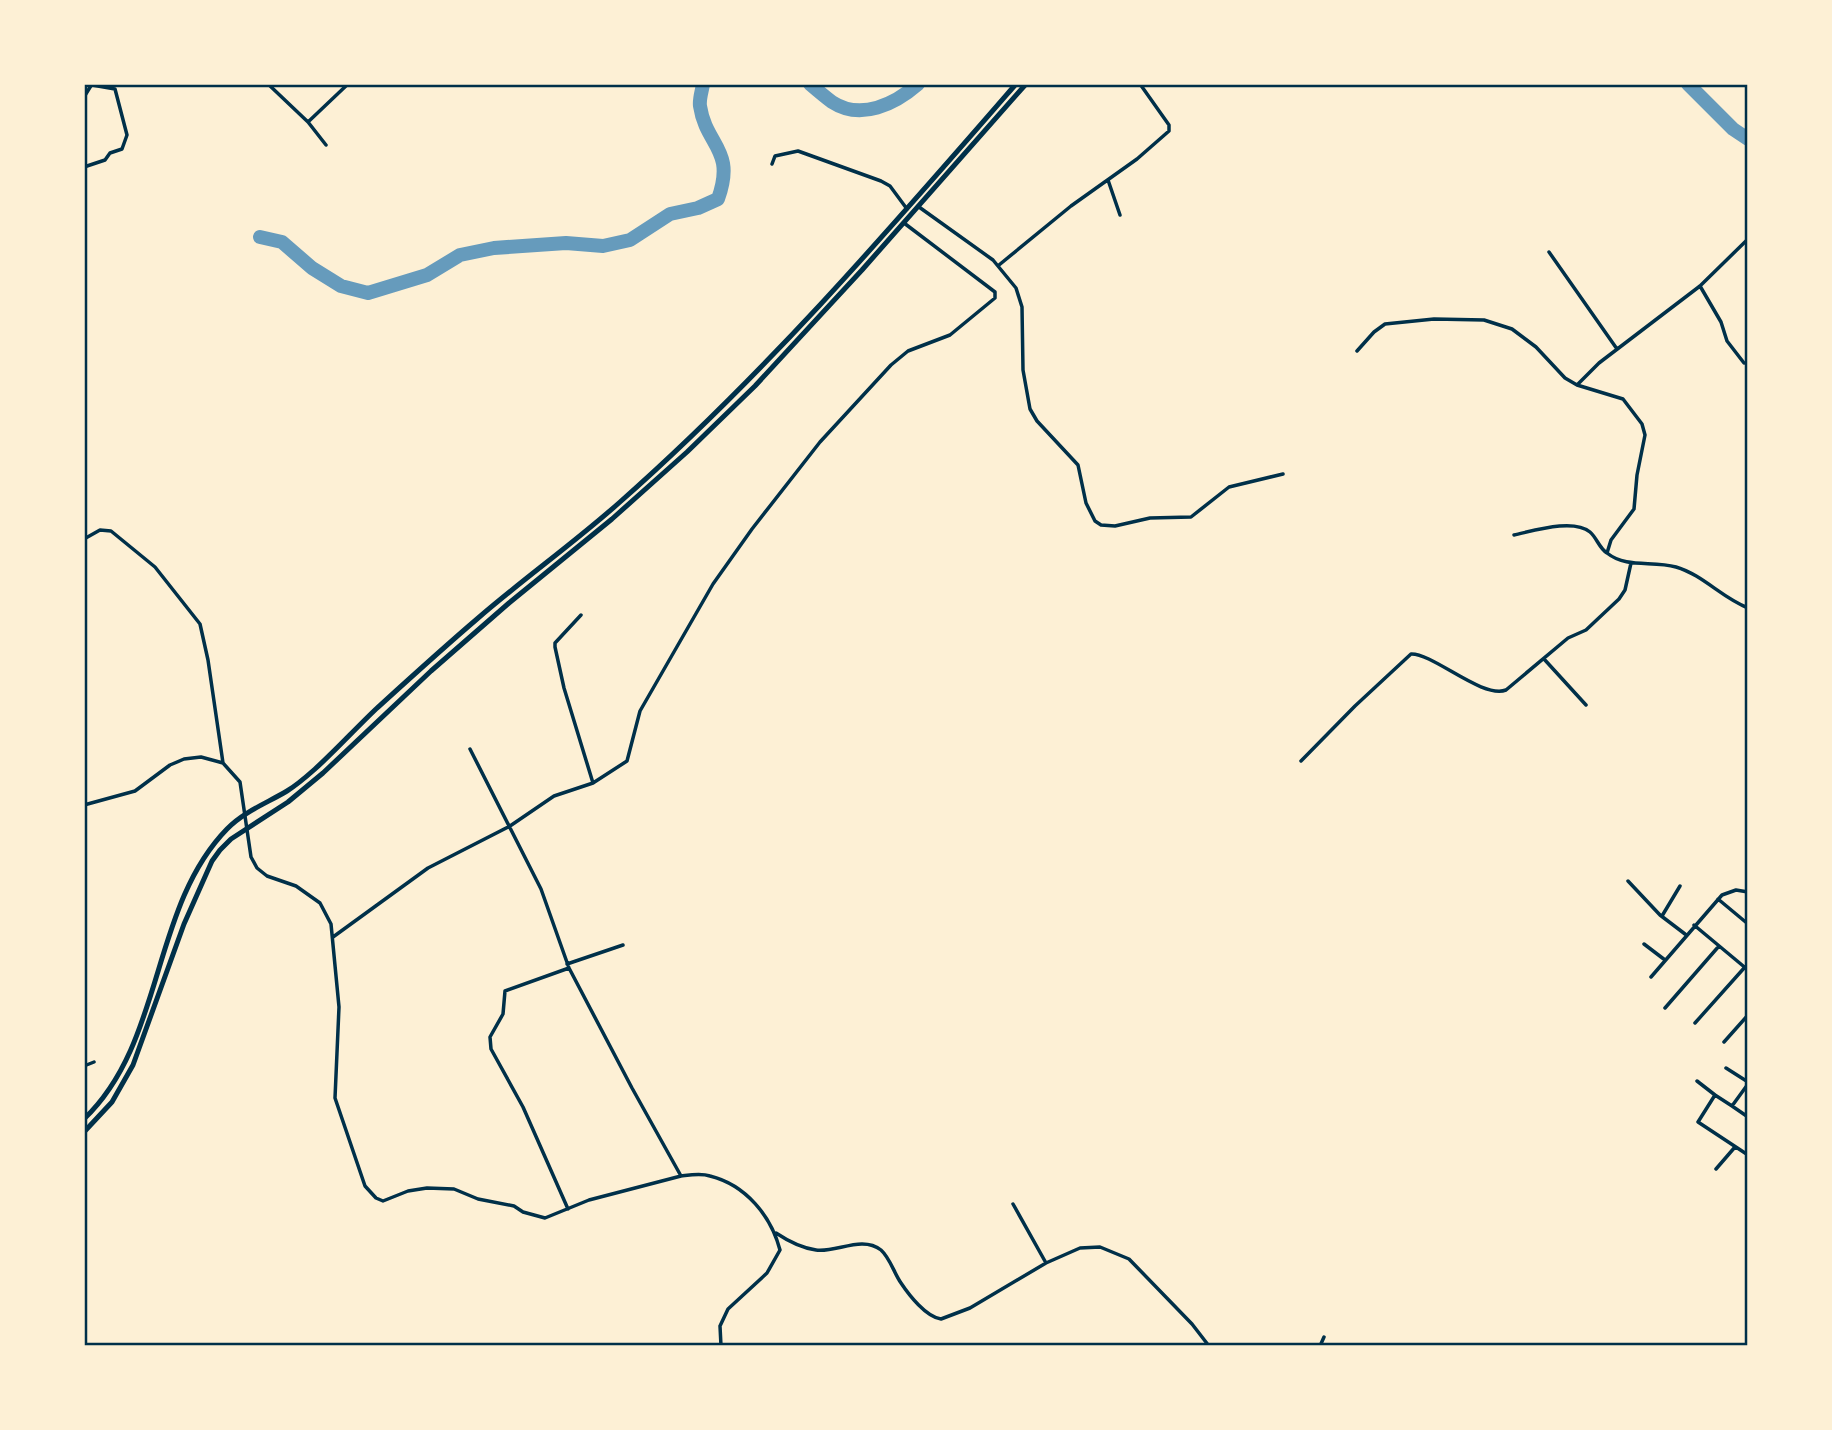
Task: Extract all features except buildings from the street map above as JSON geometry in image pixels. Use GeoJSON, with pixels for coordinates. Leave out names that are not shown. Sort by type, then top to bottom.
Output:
{"type":"FeatureCollection","features":[{"type":"Feature","properties":{"kind":"main road"},"geometry":{"type":"LineString","coordinates":[[84,1119],[108,1094],[124,1065],[180,904],[218,839],[246,815],[291,789],[475,620],[618,504],[705,424],[799,329],[1016,84]]}},
{"type":"Feature","properties":{"kind":"main road"},"geometry":{"type":"LineString","coordinates":[[84,1132],[112,1102],[133,1065],[184,924],[212,861],[231,839],[288,802],[323,773],[431,671],[679,460],[755,386],[919,207],[1026,84]]}},
{"type":"Feature","properties":{"kind":"street"},"geometry":{"type":"LineString","coordinates":[[84,97],[92,84],[115,89],[127,136],[123,148],[110,153],[105,160],[84,167]]}},
{"type":"Feature","properties":{"kind":"street"},"geometry":{"type":"LineString","coordinates":[[268,84],[308,122],[326,145]]}},
{"type":"Feature","properties":{"kind":"street"},"geometry":{"type":"LineString","coordinates":[[308,122],[348,84]]}},
{"type":"Feature","properties":{"kind":"street"},"geometry":{"type":"LineString","coordinates":[[999,265],[1071,206],[1137,159],[1169,131],[1169,125],[1140,84]]}},
{"type":"Feature","properties":{"kind":"street"},"geometry":{"type":"LineString","coordinates":[[772,163],[775,156],[798,151],[881,181],[890,186],[906,209]]}},
{"type":"Feature","properties":{"kind":"street"},"geometry":{"type":"LineString","coordinates":[[1108,180],[1120,215]]}},
{"type":"Feature","properties":{"kind":"street"},"geometry":{"type":"LineString","coordinates":[[919,207],[999,265],[1016,288],[1022,307],[1023,370],[1030,409],[1037,421],[1078,465],[1086,503],[1095,521],[1101,525],[1115,526],[1150,518],[1191,517],[1229,487],[1283,474]]}},
{"type":"Feature","properties":{"kind":"street"},"geometry":{"type":"LineString","coordinates":[[333,937],[428,868],[510,826],[554,796],[593,783],[627,761],[640,711],[707,594],[751,529],[820,442],[891,365],[908,351],[950,335],[995,298],[995,292],[904,223]]}},
{"type":"Feature","properties":{"kind":"street"},"geometry":{"type":"LineString","coordinates":[[1577,385],[1617,349],[1700,286],[1748,239]]}},
{"type":"Feature","properties":{"kind":"street"},"geometry":{"type":"LineString","coordinates":[[1549,252],[1617,349]]}},
{"type":"Feature","properties":{"kind":"street"},"geometry":{"type":"LineString","coordinates":[[1700,286],[1722,324],[1727,341],[1744,363]]}},
{"type":"Feature","properties":{"kind":"street"},"geometry":{"type":"LineString","coordinates":[[1357,351],[1385,324],[1434,319],[1484,320],[1513,329],[1536,347],[1565,378],[1577,385],[1622,399],[1644,429],[1634,509],[1611,540],[1607,554]]}},
{"type":"Feature","properties":{"kind":"street"},"geometry":{"type":"LineString","coordinates":[[1514,535],[1556,526],[1577,528],[1591,533],[1607,554],[1615,559],[1678,567],[1701,578],[1748,608]]}},
{"type":"Feature","properties":{"kind":"street"},"geometry":{"type":"LineString","coordinates":[[84,539],[100,530],[111,531],[155,567],[200,624],[223,763]]}},
{"type":"Feature","properties":{"kind":"street"},"geometry":{"type":"LineString","coordinates":[[1301,761],[1411,654],[1420,654],[1460,677],[1502,692],[1568,638],[1586,630],[1623,594],[1631,563]]}},
{"type":"Feature","properties":{"kind":"street"},"geometry":{"type":"LineString","coordinates":[[581,615],[555,643],[555,647],[564,688],[593,783]]}},
{"type":"Feature","properties":{"kind":"street"},"geometry":{"type":"LineString","coordinates":[[1544,659],[1586,705]]}},
{"type":"Feature","properties":{"kind":"street"},"geometry":{"type":"LineString","coordinates":[[470,749],[541,889],[568,966],[681,1176]]}},
{"type":"Feature","properties":{"kind":"street"},"geometry":{"type":"LineString","coordinates":[[84,805],[135,791],[170,765],[184,759],[201,757],[223,763],[240,782],[251,857],[257,868],[267,876],[296,886],[320,903],[331,923],[339,1007],[335,1097],[369,1193],[383,1201],[408,1191],[427,1188],[454,1189],[478,1199],[514,1206],[523,1212],[545,1217],[589,1200],[681,1176],[709,1175],[748,1196],[762,1210],[776,1233],[780,1250],[767,1273],[728,1309],[720,1326],[721,1346]]}},
{"type":"Feature","properties":{"kind":"street"},"geometry":{"type":"LineString","coordinates":[[1628,881],[1662,916],[1686,934]]}},
{"type":"Feature","properties":{"kind":"street"},"geometry":{"type":"LineString","coordinates":[[1662,916],[1681,887]]}},
{"type":"Feature","properties":{"kind":"street"},"geometry":{"type":"LineString","coordinates":[[1651,978],[1718,899],[1736,890],[1748,892]]}},
{"type":"Feature","properties":{"kind":"street"},"geometry":{"type":"LineString","coordinates":[[1718,899],[1748,925]]}},
{"type":"Feature","properties":{"kind":"street"},"geometry":{"type":"LineString","coordinates":[[1694,925],[1746,969],[1695,1023]]}},
{"type":"Feature","properties":{"kind":"street"},"geometry":{"type":"LineString","coordinates":[[1644,944],[1665,960]]}},
{"type":"Feature","properties":{"kind":"street"},"geometry":{"type":"LineString","coordinates":[[568,1209],[523,1107],[491,1049],[490,1037],[503,1014],[505,991],[623,945]]}},
{"type":"Feature","properties":{"kind":"street"},"geometry":{"type":"LineString","coordinates":[[1665,1008],[1719,946]]}},
{"type":"Feature","properties":{"kind":"street"},"geometry":{"type":"LineString","coordinates":[[1724,1042],[1748,1015]]}},
{"type":"Feature","properties":{"kind":"street"},"geometry":{"type":"LineString","coordinates":[[84,1066],[94,1062]]}},
{"type":"Feature","properties":{"kind":"street"},"geometry":{"type":"LineString","coordinates":[[1726,1068],[1748,1083],[1732,1106]]}},
{"type":"Feature","properties":{"kind":"street"},"geometry":{"type":"LineString","coordinates":[[1697,1081],[1748,1117]]}},
{"type":"Feature","properties":{"kind":"street"},"geometry":{"type":"LineString","coordinates":[[1715,1095],[1698,1122],[1748,1156]]}},
{"type":"Feature","properties":{"kind":"street"},"geometry":{"type":"LineString","coordinates":[[1716,1169],[1735,1146]]}},
{"type":"Feature","properties":{"kind":"street"},"geometry":{"type":"LineString","coordinates":[[1013,1204],[1046,1263]]}},
{"type":"Feature","properties":{"kind":"street"},"geometry":{"type":"LineString","coordinates":[[776,1233],[792,1243],[818,1251],[849,1245],[880,1249],[911,1294],[928,1313],[941,1319],[970,1308],[1046,1263],[1087,1247],[1100,1247],[1129,1259],[1192,1324],[1209,1346]]}},
{"type":"Feature","properties":{"kind":"street"},"geometry":{"type":"LineString","coordinates":[[1320,1346],[1324,1337]]}},
{"type":"Feature","properties":{"kind":"waterway"},"geometry":{"type":"LineString","coordinates":[[260,237],[282,242],[312,268],[341,286],[368,293],[427,275],[460,255],[494,248],[566,243],[603,246],[630,240],[670,214],[698,208],[718,199],[724,169],[722,158],[703,119],[700,103],[703,84]]}},
{"type":"Feature","properties":{"kind":"waterway"},"geometry":{"type":"LineString","coordinates":[[810,84],[832,102],[854,110],[877,108],[899,98],[918,84]]}},
{"type":"Feature","properties":{"kind":"waterway"},"geometry":{"type":"LineString","coordinates":[[1688,84],[1733,129],[1748,139]]}}]}
